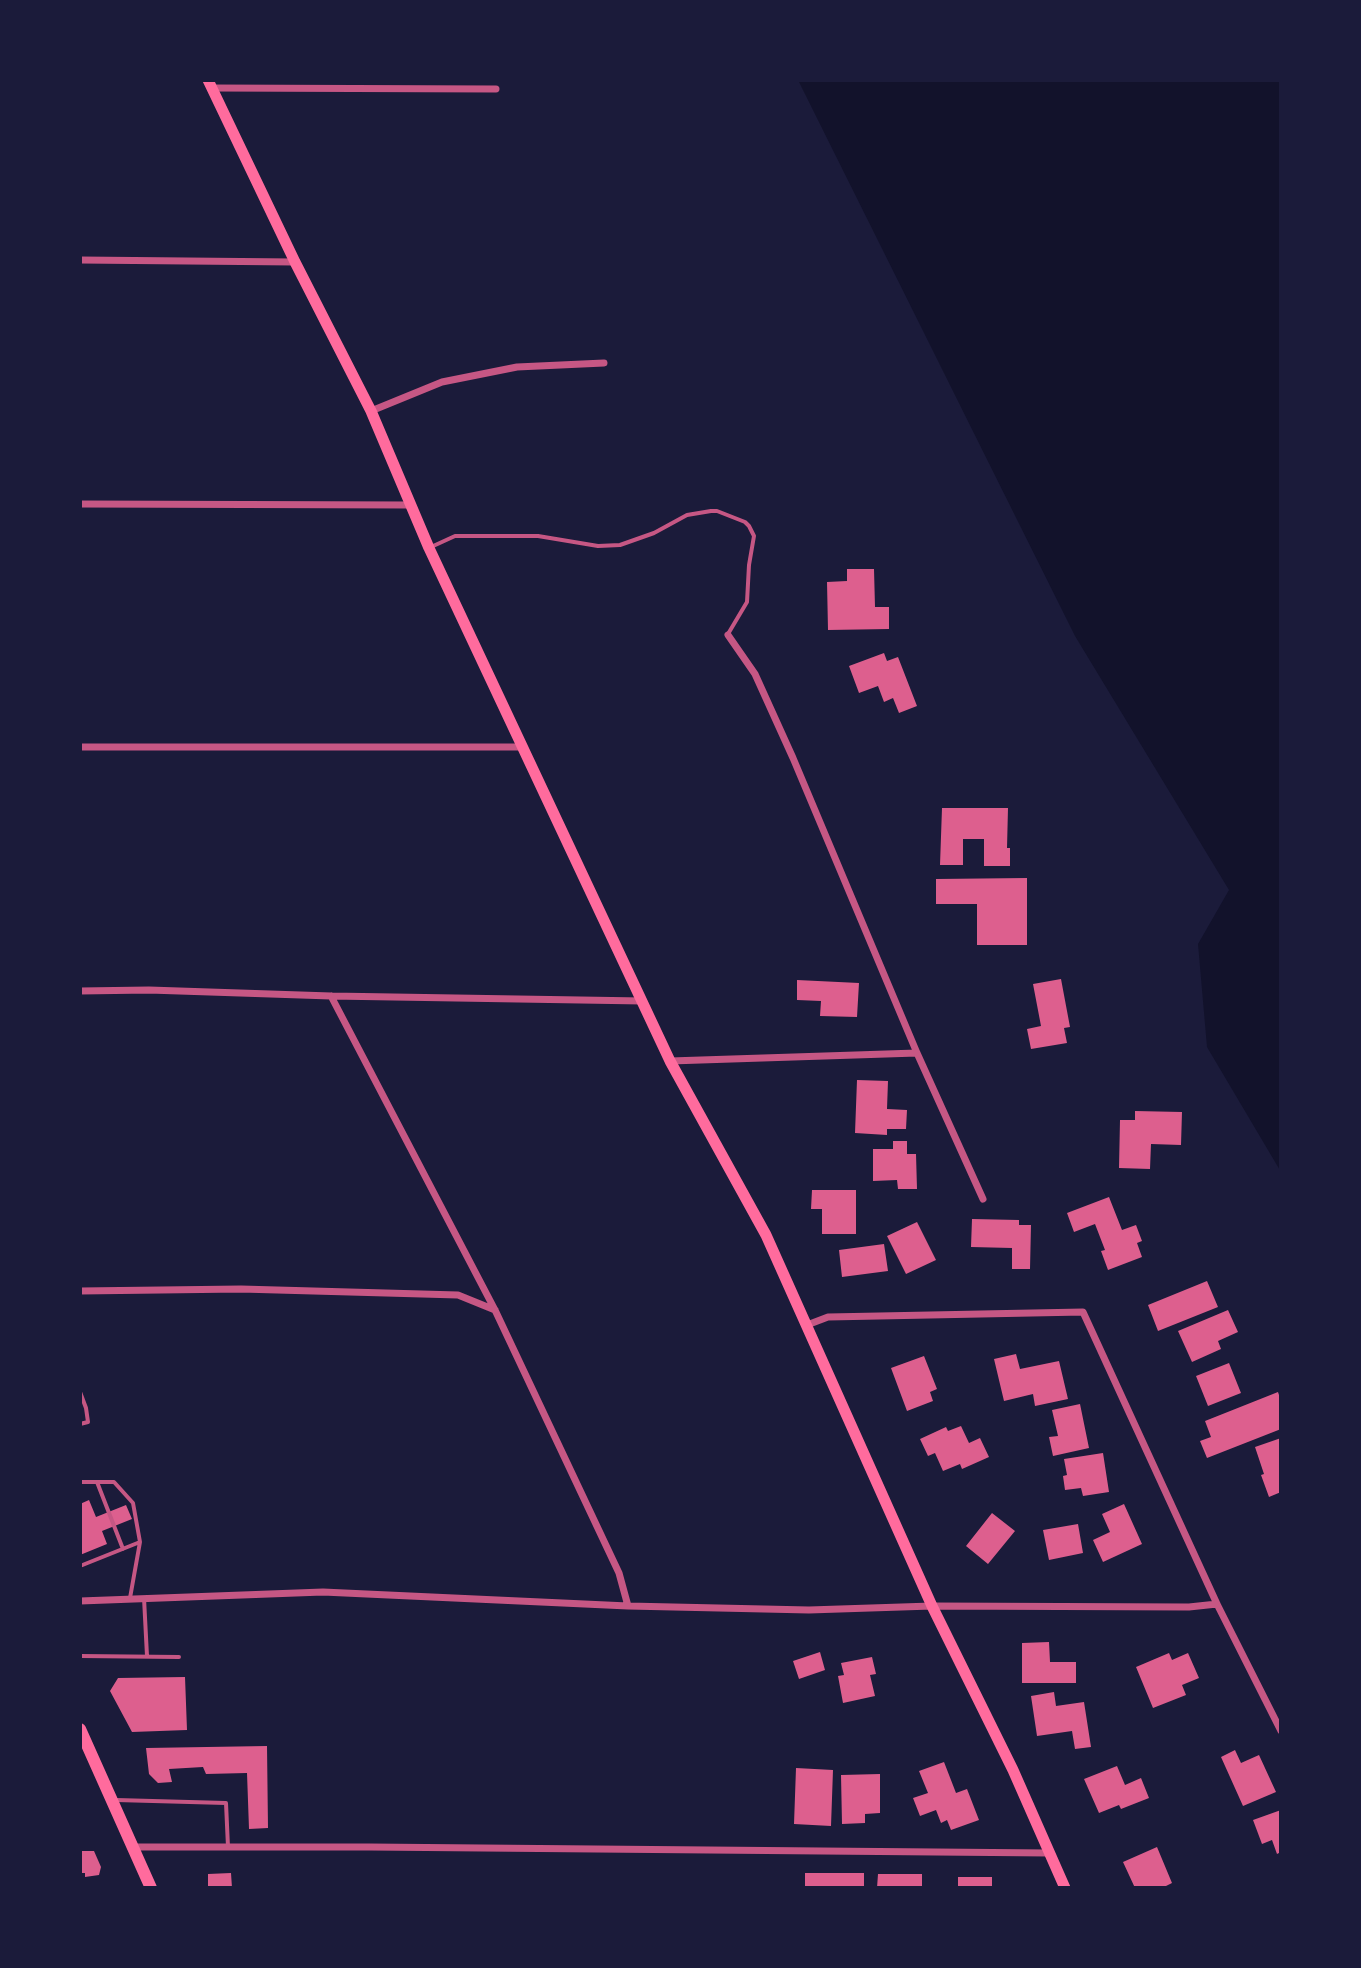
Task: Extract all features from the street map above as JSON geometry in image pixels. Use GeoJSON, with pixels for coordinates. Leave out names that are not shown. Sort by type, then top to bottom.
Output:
{"type":"FeatureCollection","features":[{"type":"Feature","properties":{"kind":"main road"},"geometry":{"type":"LineString","coordinates":[[210,84],[371,411],[429,548],[670,1061],[766,1235],[932,1606],[1013,1770],[1065,1888]]}},
{"type":"Feature","properties":{"kind":"main road"},"geometry":{"type":"LineString","coordinates":[[80,1729],[151,1888]]}},
{"type":"Feature","properties":{"kind":"street"},"geometry":{"type":"LineString","coordinates":[[210,84],[496,89]]}},
{"type":"Feature","properties":{"kind":"street"},"geometry":{"type":"LineString","coordinates":[[80,260],[295,262]]}},
{"type":"Feature","properties":{"kind":"street"},"geometry":{"type":"LineString","coordinates":[[371,411],[442,382],[517,367],[604,363]]}},
{"type":"Feature","properties":{"kind":"street"},"geometry":{"type":"LineString","coordinates":[[80,504],[411,505]]}},
{"type":"Feature","properties":{"kind":"street"},"geometry":{"type":"LineString","coordinates":[[728,635],[755,674],[768,702],[917,1053],[983,1199]]}},
{"type":"Feature","properties":{"kind":"street"},"geometry":{"type":"LineString","coordinates":[[80,747],[522,747]]}},
{"type":"Feature","properties":{"kind":"street"},"geometry":{"type":"LineString","coordinates":[[80,991],[643,1001]]}},
{"type":"Feature","properties":{"kind":"street"},"geometry":{"type":"LineString","coordinates":[[331,996],[495,1310],[619,1573],[628,1606]]}},
{"type":"Feature","properties":{"kind":"street"},"geometry":{"type":"LineString","coordinates":[[670,1061],[917,1053]]}},
{"type":"Feature","properties":{"kind":"street"},"geometry":{"type":"LineString","coordinates":[[80,1291],[241,1289],[458,1295],[495,1310]]}},
{"type":"Feature","properties":{"kind":"street"},"geometry":{"type":"LineString","coordinates":[[807,1325],[828,1317],[1083,1312],[1217,1604],[1281,1731]]}},
{"type":"Feature","properties":{"kind":"street"},"geometry":{"type":"LineString","coordinates":[[80,1601],[323,1592],[628,1606],[809,1610],[932,1606],[1189,1607],[1217,1604]]}},
{"type":"Feature","properties":{"kind":"street"},"geometry":{"type":"LineString","coordinates":[[132,1847],[1049,1853]]}},
{"type":"Feature","properties":{"kind":"lane"},"geometry":{"type":"LineString","coordinates":[[429,548],[455,536],[538,536],[598,546],[620,545],[654,533],[687,515],[717,511],[745,522],[754,536],[747,602],[728,635]]}},
{"type":"Feature","properties":{"kind":"lane"},"geometry":{"type":"LineString","coordinates":[[80,1392],[88,1422],[80,1424]]}},
{"type":"Feature","properties":{"kind":"lane"},"geometry":{"type":"LineString","coordinates":[[80,1482],[114,1482],[133,1503],[140,1542],[130,1598]]}},
{"type":"Feature","properties":{"kind":"lane"},"geometry":{"type":"LineString","coordinates":[[97,1482],[123,1549]]}},
{"type":"Feature","properties":{"kind":"lane"},"geometry":{"type":"LineString","coordinates":[[80,1566],[140,1542]]}},
{"type":"Feature","properties":{"kind":"lane"},"geometry":{"type":"LineString","coordinates":[[144,1598],[147,1656]]}},
{"type":"Feature","properties":{"kind":"lane"},"geometry":{"type":"LineString","coordinates":[[80,1656],[179,1657]]}},
{"type":"Feature","properties":{"kind":"lane"},"geometry":{"type":"LineString","coordinates":[[111,1800],[226,1803],[228,1847]]}},
{"type":"Feature","properties":{"kind":"shaded area"},"geometry":{"type":"Polygon","coordinates":[[[798,80],[1281,80],[1281,1172],[1207,1047],[1198,944],[1229,890],[1075,636],[798,80]]]}},
{"type":"Feature","properties":{"kind":"building"},"geometry":{"type":"Polygon","coordinates":[[[847,569],[874,569],[875,607],[889,607],[889,629],[828,630],[827,582],[847,581],[847,569]]]}},
{"type":"Feature","properties":{"kind":"building"},"geometry":{"type":"Polygon","coordinates":[[[884,653],[887,661],[898,657],[917,706],[899,713],[893,698],[884,702],[878,686],[859,693],[849,666],[884,653]]]}},
{"type":"Feature","properties":{"kind":"building"},"geometry":{"type":"Polygon","coordinates":[[[942,808],[1008,808],[1010,866],[984,866],[984,839],[963,839],[963,865],[940,865],[942,808]]]}},
{"type":"Feature","properties":{"kind":"building"},"geometry":{"type":"Polygon","coordinates":[[[1027,878],[1027,945],[977,945],[977,904],[936,904],[936,879],[1027,878]]]}},
{"type":"Feature","properties":{"kind":"building"},"geometry":{"type":"Polygon","coordinates":[[[1061,979],[1070,1027],[1064,1028],[1067,1043],[1031,1049],[1027,1029],[1041,1026],[1033,984],[1061,979]]]}},
{"type":"Feature","properties":{"kind":"building"},"geometry":{"type":"Polygon","coordinates":[[[797,980],[859,983],[857,1017],[820,1016],[821,1001],[797,1000],[797,980]]]}},
{"type":"Feature","properties":{"kind":"building"},"geometry":{"type":"Polygon","coordinates":[[[857,1080],[888,1081],[887,1109],[907,1110],[906,1129],[887,1129],[887,1135],[855,1133],[857,1080]]]}},
{"type":"Feature","properties":{"kind":"building"},"geometry":{"type":"Polygon","coordinates":[[[1135,1111],[1182,1112],[1181,1145],[1151,1144],[1150,1169],[1119,1168],[1120,1120],[1135,1120],[1135,1111]]]}},
{"type":"Feature","properties":{"kind":"building"},"geometry":{"type":"Polygon","coordinates":[[[893,1141],[907,1141],[907,1154],[916,1154],[917,1189],[898,1189],[897,1180],[873,1181],[873,1149],[893,1149],[893,1141]]]}},
{"type":"Feature","properties":{"kind":"building"},"geometry":{"type":"Polygon","coordinates":[[[812,1190],[856,1190],[856,1234],[822,1234],[822,1209],[811,1209],[812,1190]]]}},
{"type":"Feature","properties":{"kind":"building"},"geometry":{"type":"Polygon","coordinates":[[[1109,1197],[1122,1230],[1136,1225],[1142,1241],[1137,1243],[1142,1257],[1108,1270],[1101,1251],[1105,1250],[1095,1224],[1074,1232],[1067,1213],[1109,1197]]]}},
{"type":"Feature","properties":{"kind":"building"},"geometry":{"type":"Polygon","coordinates":[[[972,1219],[1019,1220],[1019,1225],[1031,1225],[1030,1269],[1012,1269],[1012,1248],[971,1247],[972,1219]]]}},
{"type":"Feature","properties":{"kind":"building"},"geometry":{"type":"Polygon","coordinates":[[[917,1222],[936,1260],[906,1274],[887,1236],[917,1222]]]}},
{"type":"Feature","properties":{"kind":"building"},"geometry":{"type":"Polygon","coordinates":[[[884,1244],[888,1271],[842,1277],[839,1250],[884,1244]]]}},
{"type":"Feature","properties":{"kind":"building"},"geometry":{"type":"Polygon","coordinates":[[[1207,1281],[1218,1307],[1158,1331],[1148,1305],[1207,1281]]]}},
{"type":"Feature","properties":{"kind":"building"},"geometry":{"type":"Polygon","coordinates":[[[1228,1310],[1238,1332],[1218,1341],[1221,1349],[1192,1362],[1178,1331],[1228,1310]]]}},
{"type":"Feature","properties":{"kind":"building"},"geometry":{"type":"Polygon","coordinates":[[[1016,1354],[1020,1369],[1059,1361],[1068,1399],[1035,1406],[1033,1394],[1004,1401],[994,1359],[1016,1354]]]}},
{"type":"Feature","properties":{"kind":"building"},"geometry":{"type":"Polygon","coordinates":[[[924,1356],[937,1389],[930,1392],[933,1401],[907,1411],[891,1368],[924,1356]]]}},
{"type":"Feature","properties":{"kind":"building"},"geometry":{"type":"Polygon","coordinates":[[[1229,1363],[1241,1393],[1208,1406],[1196,1376],[1229,1363]]]}},
{"type":"Feature","properties":{"kind":"building"},"geometry":{"type":"Polygon","coordinates":[[[1278,1392],[1281,1429],[1207,1458],[1200,1441],[1211,1437],[1205,1421],[1278,1392]]]}},
{"type":"Feature","properties":{"kind":"building"},"geometry":{"type":"Polygon","coordinates":[[[1080,1404],[1089,1448],[1053,1456],[1049,1437],[1058,1436],[1052,1410],[1080,1404]]]}},
{"type":"Feature","properties":{"kind":"building"},"geometry":{"type":"Polygon","coordinates":[[[961,1426],[969,1443],[980,1438],[989,1457],[962,1469],[960,1464],[943,1471],[935,1453],[928,1456],[920,1439],[946,1427],[948,1431],[961,1426]]]}},
{"type":"Feature","properties":{"kind":"building"},"geometry":{"type":"Polygon","coordinates":[[[1281,1438],[1281,1492],[1269,1497],[1255,1447],[1281,1438]]]}},
{"type":"Feature","properties":{"kind":"building"},"geometry":{"type":"Polygon","coordinates":[[[1103,1453],[1109,1492],[1083,1496],[1081,1488],[1065,1490],[1063,1476],[1067,1475],[1064,1459],[1103,1453]]]}},
{"type":"Feature","properties":{"kind":"building"},"geometry":{"type":"Polygon","coordinates":[[[89,1500],[96,1517],[126,1505],[132,1519],[102,1531],[107,1544],[80,1555],[80,1504],[89,1500]]]}},
{"type":"Feature","properties":{"kind":"building"},"geometry":{"type":"Polygon","coordinates":[[[1124,1504],[1142,1544],[1103,1562],[1093,1540],[1110,1532],[1102,1514],[1124,1504]]]}},
{"type":"Feature","properties":{"kind":"building"},"geometry":{"type":"Polygon","coordinates":[[[992,1513],[1015,1531],[988,1564],[966,1546],[992,1513]]]}},
{"type":"Feature","properties":{"kind":"building"},"geometry":{"type":"Polygon","coordinates":[[[1078,1524],[1083,1553],[1049,1560],[1043,1530],[1078,1524]]]}},
{"type":"Feature","properties":{"kind":"building"},"geometry":{"type":"Polygon","coordinates":[[[1049,1642],[1050,1662],[1076,1662],[1076,1683],[1022,1683],[1022,1643],[1049,1642]]]}},
{"type":"Feature","properties":{"kind":"building"},"geometry":{"type":"Polygon","coordinates":[[[820,1652],[825,1670],[799,1679],[793,1661],[820,1652]]]}},
{"type":"Feature","properties":{"kind":"building"},"geometry":{"type":"Polygon","coordinates":[[[1169,1653],[1172,1660],[1188,1653],[1199,1678],[1182,1685],[1186,1695],[1153,1708],[1136,1667],[1169,1653]]]}},
{"type":"Feature","properties":{"kind":"building"},"geometry":{"type":"Polygon","coordinates":[[[872,1657],[876,1674],[870,1675],[875,1696],[843,1703],[838,1676],[844,1675],[841,1663],[872,1657]]]}},
{"type":"Feature","properties":{"kind":"building"},"geometry":{"type":"Polygon","coordinates":[[[185,1677],[187,1730],[132,1732],[110,1691],[118,1678],[185,1677]]]}},
{"type":"Feature","properties":{"kind":"building"},"geometry":{"type":"Polygon","coordinates":[[[1054,1692],[1056,1706],[1084,1702],[1091,1747],[1075,1749],[1072,1731],[1037,1736],[1031,1696],[1054,1692]]]}},
{"type":"Feature","properties":{"kind":"building"},"geometry":{"type":"Polygon","coordinates":[[[267,1746],[268,1828],[249,1829],[247,1773],[206,1774],[203,1767],[169,1769],[172,1782],[158,1783],[149,1774],[146,1748],[267,1746]]]}},
{"type":"Feature","properties":{"kind":"building"},"geometry":{"type":"Polygon","coordinates":[[[1235,1750],[1241,1763],[1259,1755],[1276,1792],[1243,1806],[1221,1757],[1235,1750]]]}},
{"type":"Feature","properties":{"kind":"building"},"geometry":{"type":"Polygon","coordinates":[[[944,1762],[956,1793],[967,1789],[979,1820],[951,1830],[947,1820],[941,1823],[936,1810],[920,1816],[913,1798],[928,1793],[919,1771],[944,1762]]]}},
{"type":"Feature","properties":{"kind":"building"},"geometry":{"type":"Polygon","coordinates":[[[1117,1766],[1125,1785],[1141,1778],[1149,1798],[1121,1809],[1119,1805],[1099,1813],[1084,1779],[1117,1766]]]}},
{"type":"Feature","properties":{"kind":"building"},"geometry":{"type":"Polygon","coordinates":[[[796,1768],[833,1770],[831,1826],[794,1824],[796,1768]]]}},
{"type":"Feature","properties":{"kind":"building"},"geometry":{"type":"Polygon","coordinates":[[[880,1774],[880,1813],[865,1814],[865,1823],[842,1824],[841,1775],[880,1774]]]}},
{"type":"Feature","properties":{"kind":"building"},"geometry":{"type":"Polygon","coordinates":[[[1281,1810],[1281,1852],[1277,1854],[1272,1840],[1262,1844],[1253,1820],[1281,1810]]]}},
{"type":"Feature","properties":{"kind":"building"},"geometry":{"type":"Polygon","coordinates":[[[1157,1847],[1172,1883],[1162,1888],[1135,1888],[1123,1862],[1157,1847]]]}},
{"type":"Feature","properties":{"kind":"building"},"geometry":{"type":"Polygon","coordinates":[[[80,1851],[94,1851],[101,1867],[99,1875],[85,1877],[85,1873],[80,1873],[80,1851]]]}},
{"type":"Feature","properties":{"kind":"building"},"geometry":{"type":"Polygon","coordinates":[[[231,1873],[232,1888],[208,1888],[208,1874],[231,1873]]]}},
{"type":"Feature","properties":{"kind":"building"},"geometry":{"type":"Polygon","coordinates":[[[805,1873],[864,1873],[864,1888],[805,1888],[805,1873]]]}},
{"type":"Feature","properties":{"kind":"building"},"geometry":{"type":"Polygon","coordinates":[[[878,1874],[922,1874],[922,1888],[877,1888],[878,1874]]]}},
{"type":"Feature","properties":{"kind":"building"},"geometry":{"type":"Polygon","coordinates":[[[958,1877],[992,1877],[992,1888],[958,1888],[958,1877]]]}}]}
